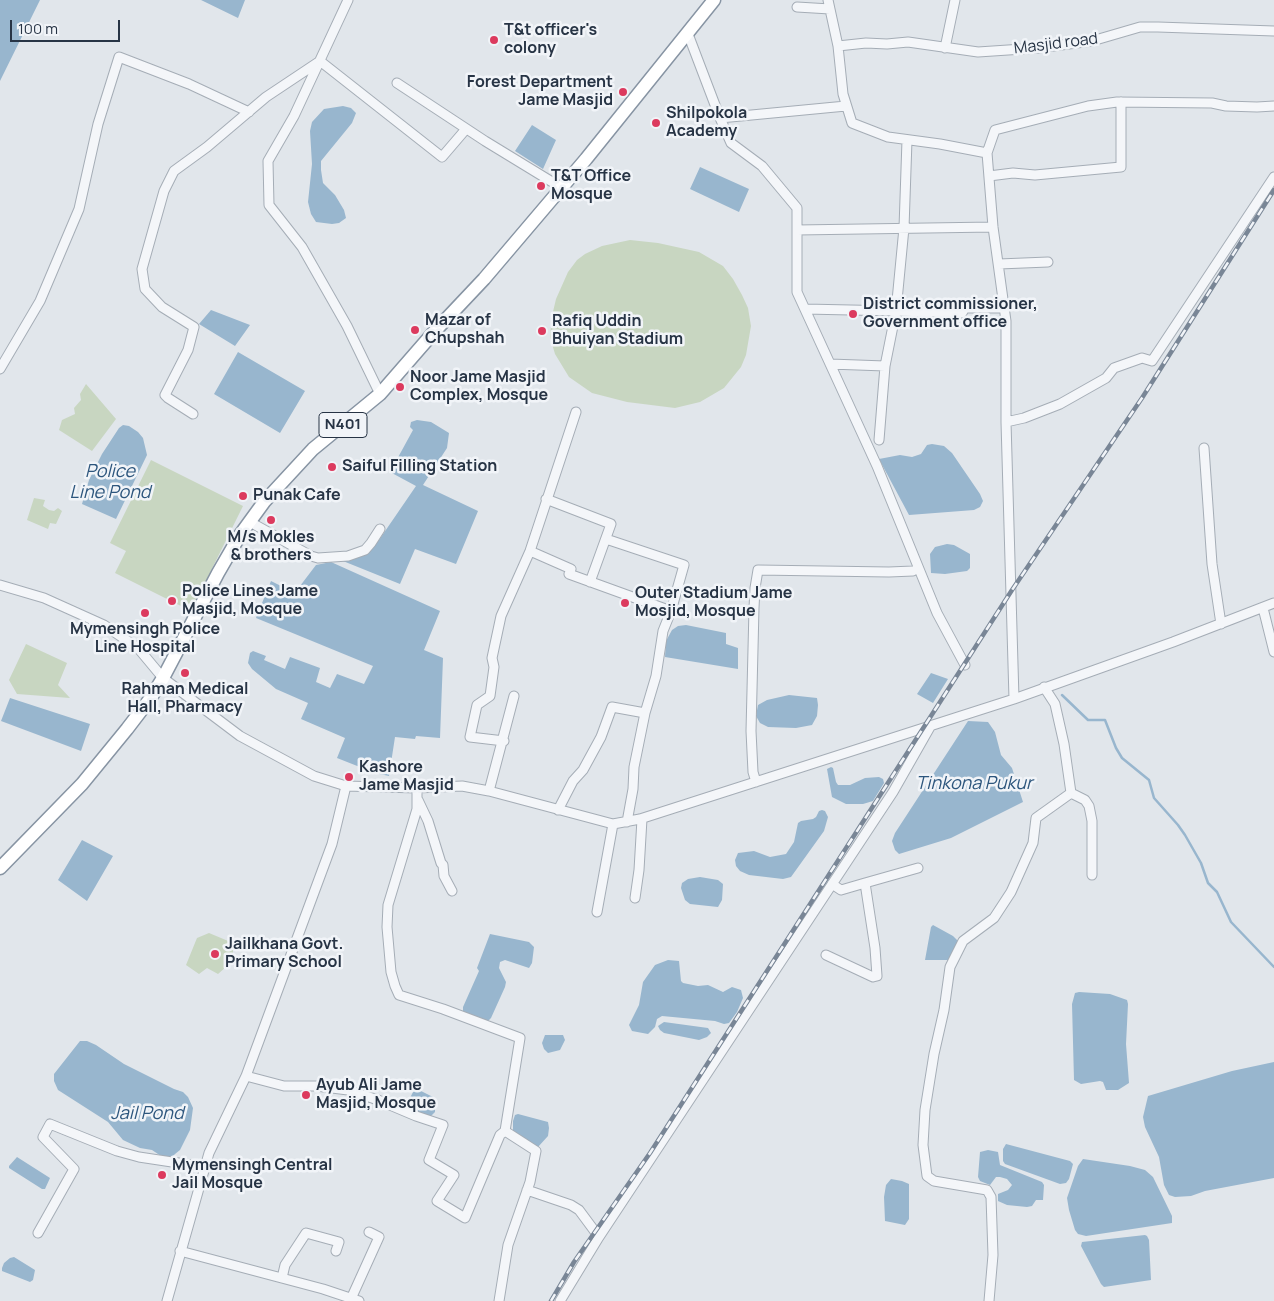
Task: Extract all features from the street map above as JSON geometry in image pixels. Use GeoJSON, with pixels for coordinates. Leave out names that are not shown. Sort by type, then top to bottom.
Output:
{"type":"FeatureCollection","features":[{"type":"Feature","properties":{"kind":"highway","name":"N401"},"geometry":{"type":"LineString","coordinates":[[1,866],[82,784],[127,730],[163,678],[218,573],[240,535],[264,502],[313,449],[380,394],[434,332],[484,280],[562,188],[714,0]]}},
{"type":"Feature","properties":{"kind":"street"},"geometry":{"type":"LineString","coordinates":[[348,0],[294,116],[268,161],[269,205],[302,247],[346,326],[380,394]]}},
{"type":"Feature","properties":{"kind":"street"},"geometry":{"type":"LineString","coordinates":[[944,48],[955,0]]}},
{"type":"Feature","properties":{"kind":"street"},"geometry":{"type":"LineString","coordinates":[[796,7],[829,5],[838,46],[843,94],[852,123],[888,137],[987,152]]}},
{"type":"Feature","properties":{"kind":"street","name":"Masjid road"},"geometry":{"type":"LineString","coordinates":[[838,46],[908,42],[978,52],[1038,48],[1092,41],[1140,28],[1158,26],[1274,31]]}},
{"type":"Feature","properties":{"kind":"street"},"geometry":{"type":"LineString","coordinates":[[688,34],[731,143],[762,166],[798,208],[798,292],[877,466],[937,613],[965,665]]}},
{"type":"Feature","properties":{"kind":"street"},"geometry":{"type":"LineString","coordinates":[[0,368],[40,301],[79,209],[98,124],[119,58],[189,84],[249,112]]}},
{"type":"Feature","properties":{"kind":"street"},"geometry":{"type":"LineString","coordinates":[[193,414],[165,395],[188,350],[194,327],[162,307],[145,289],[142,269],[164,191],[174,171],[207,147],[266,97],[320,61]]}},
{"type":"Feature","properties":{"kind":"street"},"geometry":{"type":"LineString","coordinates":[[320,61],[442,157],[466,128]]}},
{"type":"Feature","properties":{"kind":"street"},"geometry":{"type":"LineString","coordinates":[[397,83],[562,188]]}},
{"type":"Feature","properties":{"kind":"street"},"geometry":{"type":"LineString","coordinates":[[989,176],[1035,175],[1120,167],[1122,102]]}},
{"type":"Feature","properties":{"kind":"street"},"geometry":{"type":"LineString","coordinates":[[1014,699],[1006,422],[1006,321],[993,227],[987,152],[995,130],[1088,106],[1122,102],[1274,106]]}},
{"type":"Feature","properties":{"kind":"street"},"geometry":{"type":"LineString","coordinates":[[720,118],[846,106]]}},
{"type":"Feature","properties":{"kind":"street"},"geometry":{"type":"LineString","coordinates":[[879,440],[885,366],[896,311],[904,228],[907,140]]}},
{"type":"Feature","properties":{"kind":"street"},"geometry":{"type":"LineString","coordinates":[[1006,422],[1024,418],[1060,404],[1106,378],[1114,368],[1142,358],[1152,361],[1274,177]]}},
{"type":"Feature","properties":{"kind":"street"},"geometry":{"type":"LineString","coordinates":[[797,230],[993,227]]}},
{"type":"Feature","properties":{"kind":"street"},"geometry":{"type":"LineString","coordinates":[[998,264],[1048,262]]}},
{"type":"Feature","properties":{"kind":"street"},"geometry":{"type":"LineString","coordinates":[[805,309],[962,313],[966,308],[1005,308]]}},
{"type":"Feature","properties":{"kind":"street"},"geometry":{"type":"LineString","coordinates":[[830,364],[885,366]]}},
{"type":"Feature","properties":{"kind":"street"},"geometry":{"type":"LineString","coordinates":[[504,741],[470,737],[477,705],[490,696],[494,667],[492,658],[501,616],[530,551],[576,412]]}},
{"type":"Feature","properties":{"kind":"street"},"geometry":{"type":"LineString","coordinates":[[1204,448],[1212,564],[1220,624]]}},
{"type":"Feature","properties":{"kind":"street"},"geometry":{"type":"LineString","coordinates":[[546,499],[611,524],[590,582]]}},
{"type":"Feature","properties":{"kind":"street"},"geometry":{"type":"LineString","coordinates":[[250,522],[310,556],[318,558],[348,556],[365,550],[380,529]]}},
{"type":"Feature","properties":{"kind":"street"},"geometry":{"type":"LineString","coordinates":[[606,539],[684,566],[663,631],[656,676],[645,713],[634,767],[633,789],[627,822]]}},
{"type":"Feature","properties":{"kind":"street"},"geometry":{"type":"LineString","coordinates":[[530,551],[571,569],[569,574],[671,611]]}},
{"type":"Feature","properties":{"kind":"street"},"geometry":{"type":"LineString","coordinates":[[756,782],[753,772],[751,731],[754,601],[758,570],[913,571]]}},
{"type":"Feature","properties":{"kind":"street"},"geometry":{"type":"LineString","coordinates":[[0,585],[44,598],[104,624],[138,648],[163,678],[240,736],[314,776],[346,786],[417,793],[462,786],[489,791],[613,824],[642,819],[1014,699],[1173,642],[1274,603]]}},
{"type":"Feature","properties":{"kind":"street"},"geometry":{"type":"LineString","coordinates":[[1263,608],[1274,652]]}},
{"type":"Feature","properties":{"kind":"street"},"geometry":{"type":"LineString","coordinates":[[1044,687],[1055,704],[1064,744],[1071,793]]}},
{"type":"Feature","properties":{"kind":"street"},"geometry":{"type":"LineString","coordinates":[[489,791],[504,741],[514,696]]}},
{"type":"Feature","properties":{"kind":"street"},"geometry":{"type":"LineString","coordinates":[[558,810],[573,781],[583,770],[600,737],[612,707],[645,713]]}},
{"type":"Feature","properties":{"kind":"street"},"geometry":{"type":"LineString","coordinates":[[560,1301],[600,1237],[893,792],[930,727]]}},
{"type":"Feature","properties":{"kind":"street"},"geometry":{"type":"LineString","coordinates":[[167,1301],[209,1153],[246,1076],[332,844],[346,786]]}},
{"type":"Feature","properties":{"kind":"street"},"geometry":{"type":"LineString","coordinates":[[417,793],[443,865],[444,876],[452,891]]}},
{"type":"Feature","properties":{"kind":"street"},"geometry":{"type":"LineString","coordinates":[[246,1076],[284,1086],[316,1086],[348,1090],[443,1125],[429,1160],[454,1176],[437,1201],[465,1218],[500,1135],[505,1131],[520,1038],[443,1009],[399,995],[391,972],[387,927],[388,905],[417,809],[417,793]]}},
{"type":"Feature","properties":{"kind":"street"},"geometry":{"type":"LineString","coordinates":[[1071,793],[1086,800],[1089,806],[1092,821],[1092,875]]}},
{"type":"Feature","properties":{"kind":"street"},"geometry":{"type":"LineString","coordinates":[[989,1301],[993,1255],[991,1198],[987,1190],[934,1181],[927,1176],[925,1171],[925,1110],[932,1064],[944,1010],[950,966],[963,942],[994,918],[1011,892],[1033,843],[1036,818],[1071,793]]}},
{"type":"Feature","properties":{"kind":"street"},"geometry":{"type":"LineString","coordinates":[[635,898],[639,870],[642,819]]}},
{"type":"Feature","properties":{"kind":"street"},"geometry":{"type":"LineString","coordinates":[[597,912],[613,824]]}},
{"type":"Feature","properties":{"kind":"street"},"geometry":{"type":"LineString","coordinates":[[832,884],[841,890],[918,868]]}},
{"type":"Feature","properties":{"kind":"street"},"geometry":{"type":"LineString","coordinates":[[826,955],[873,976],[877,976],[875,948],[865,883]]}},
{"type":"Feature","properties":{"kind":"street"},"geometry":{"type":"LineString","coordinates":[[38,1233],[74,1169],[43,1137],[50,1124],[118,1151],[139,1157],[205,1167]]}},
{"type":"Feature","properties":{"kind":"street"},"geometry":{"type":"LineString","coordinates":[[499,1301],[508,1245],[527,1190],[536,1151],[505,1131]]}},
{"type":"Feature","properties":{"kind":"street"},"geometry":{"type":"LineString","coordinates":[[527,1190],[571,1205],[580,1210],[600,1237]]}},
{"type":"Feature","properties":{"kind":"street"},"geometry":{"type":"LineString","coordinates":[[180,1251],[282,1278],[353,1300],[379,1237],[369,1232]]}},
{"type":"Feature","properties":{"kind":"street"},"geometry":{"type":"LineString","coordinates":[[282,1278],[285,1265],[306,1233],[339,1242],[336,1250]]}},
{"type":"Feature","properties":{"kind":"green space"},"geometry":{"type":"Polygon","coordinates":[[[630,240],[658,243],[699,252],[723,266],[733,279],[748,308],[751,326],[746,355],[741,367],[724,388],[700,402],[675,408],[627,402],[592,393],[569,377],[555,354],[550,337],[552,316],[556,299],[568,272],[577,260],[585,254],[602,246],[630,240]]]}},
{"type":"Feature","properties":{"kind":"green space"},"geometry":{"type":"Polygon","coordinates":[[[86,384],[116,419],[92,451],[59,430],[62,420],[75,414],[74,408],[81,400],[80,394],[86,384]]]}},
{"type":"Feature","properties":{"kind":"green space"},"geometry":{"type":"Polygon","coordinates":[[[151,460],[243,506],[191,611],[115,573],[126,551],[110,543],[151,460]]]}},
{"type":"Feature","properties":{"kind":"green space"},"geometry":{"type":"Polygon","coordinates":[[[34,498],[45,500],[43,506],[49,510],[54,511],[58,508],[62,511],[56,524],[50,523],[48,529],[27,520],[34,498]]]}},
{"type":"Feature","properties":{"kind":"green space"},"geometry":{"type":"Polygon","coordinates":[[[26,644],[67,663],[58,685],[70,698],[17,694],[9,680],[26,644]]]}},
{"type":"Feature","properties":{"kind":"green space"},"geometry":{"type":"Polygon","coordinates":[[[209,933],[233,943],[233,954],[230,955],[226,967],[218,974],[207,968],[199,974],[186,965],[197,938],[209,933]]]}},
{"type":"Feature","properties":{"kind":"water"},"geometry":{"type":"Polygon","coordinates":[[[0,0],[40,0],[0,81],[0,0]]]}},
{"type":"Feature","properties":{"kind":"water"},"geometry":{"type":"Polygon","coordinates":[[[201,0],[245,0],[238,18],[201,0]]]}},
{"type":"Feature","properties":{"kind":"water"},"geometry":{"type":"Polygon","coordinates":[[[343,106],[351,108],[356,113],[352,123],[321,161],[321,170],[323,183],[335,195],[344,210],[346,218],[339,223],[332,224],[316,222],[311,214],[308,202],[312,164],[310,131],[312,122],[324,109],[343,106]]]}},
{"type":"Feature","properties":{"kind":"water"},"geometry":{"type":"Polygon","coordinates":[[[532,125],[556,140],[543,169],[515,151],[532,125]]]}},
{"type":"Feature","properties":{"kind":"water"},"geometry":{"type":"Polygon","coordinates":[[[700,167],[749,189],[739,212],[690,189],[700,167]]]}},
{"type":"Feature","properties":{"kind":"water"},"geometry":{"type":"Polygon","coordinates":[[[211,310],[250,325],[235,346],[199,324],[211,310]]]}},
{"type":"Feature","properties":{"kind":"water"},"geometry":{"type":"Polygon","coordinates":[[[238,352],[305,391],[280,433],[214,394],[238,352]]]}},
{"type":"Feature","properties":{"kind":"water"},"geometry":{"type":"Polygon","coordinates":[[[417,420],[431,422],[449,433],[447,448],[423,485],[478,511],[456,564],[415,549],[400,584],[338,559],[369,551],[379,540],[416,486],[390,472],[413,430],[410,427],[411,422],[417,420]]]}},
{"type":"Feature","properties":{"kind":"water","name":"Police Line Pond"},"geometry":{"type":"Polygon","coordinates":[[[123,425],[129,426],[143,438],[147,455],[116,519],[82,504],[89,480],[102,454],[123,425]]]}},
{"type":"Feature","properties":{"kind":"water"},"geometry":{"type":"Polygon","coordinates":[[[927,445],[944,446],[952,453],[980,494],[983,501],[980,507],[974,510],[909,515],[879,459],[900,455],[912,457],[921,454],[927,445]]]}},
{"type":"Feature","properties":{"kind":"water"},"geometry":{"type":"Polygon","coordinates":[[[947,544],[954,545],[970,554],[970,568],[967,571],[945,574],[931,573],[930,554],[935,547],[947,544]]]}},
{"type":"Feature","properties":{"kind":"water"},"geometry":{"type":"Polygon","coordinates":[[[331,562],[440,611],[424,650],[443,658],[440,738],[416,736],[415,739],[395,737],[389,776],[375,773],[337,758],[345,738],[301,719],[308,703],[276,689],[252,669],[248,663],[250,653],[253,651],[266,656],[264,660],[285,669],[290,657],[320,668],[316,682],[330,688],[337,674],[364,684],[373,666],[256,618],[271,581],[287,589],[295,589],[300,586],[316,565],[331,562]]]}},
{"type":"Feature","properties":{"kind":"water"},"geometry":{"type":"Polygon","coordinates":[[[686,625],[726,633],[726,644],[738,648],[738,669],[665,657],[666,641],[672,630],[678,626],[686,625]]]}},
{"type":"Feature","properties":{"kind":"water"},"geometry":{"type":"Polygon","coordinates":[[[931,673],[948,679],[933,703],[917,694],[931,673]]]}},
{"type":"Feature","properties":{"kind":"water"},"geometry":{"type":"Polygon","coordinates":[[[789,695],[817,698],[817,716],[812,725],[796,728],[768,727],[760,723],[756,716],[758,705],[767,700],[789,695]]]}},
{"type":"Feature","properties":{"kind":"water"},"geometry":{"type":"Polygon","coordinates":[[[10,698],[90,724],[81,751],[1,721],[10,698]]]}},
{"type":"Feature","properties":{"kind":"water","name":"Tinkona Pukur"},"geometry":{"type":"Polygon","coordinates":[[[968,721],[988,722],[995,732],[1001,755],[1012,768],[1023,802],[951,838],[899,854],[895,850],[892,841],[895,833],[968,721]]]}},
{"type":"Feature","properties":{"kind":"water"},"geometry":{"type":"Polygon","coordinates":[[[833,768],[838,785],[850,785],[865,778],[879,777],[883,779],[884,783],[873,801],[863,804],[846,804],[832,797],[827,769],[833,768]]]}},
{"type":"Feature","properties":{"kind":"water"},"geometry":{"type":"Polygon","coordinates":[[[822,810],[825,811],[828,817],[824,831],[791,877],[783,879],[749,875],[740,871],[736,866],[735,860],[738,853],[754,851],[770,857],[786,854],[794,842],[798,823],[813,819],[822,810]]]}},
{"type":"Feature","properties":{"kind":"water"},"geometry":{"type":"Polygon","coordinates":[[[82,840],[113,856],[87,901],[58,880],[82,840]]]}},
{"type":"Feature","properties":{"kind":"water"},"geometry":{"type":"Polygon","coordinates":[[[700,877],[718,880],[723,884],[722,900],[718,907],[690,904],[685,900],[681,888],[682,883],[688,879],[700,877]]]}},
{"type":"Feature","properties":{"kind":"water"},"geometry":{"type":"Polygon","coordinates":[[[933,925],[957,940],[957,944],[948,960],[925,960],[931,927],[933,925]]]}},
{"type":"Feature","properties":{"kind":"water"},"geometry":{"type":"Polygon","coordinates":[[[490,934],[529,942],[534,947],[532,963],[529,968],[505,960],[500,962],[499,968],[506,982],[505,987],[488,1021],[477,1020],[463,1012],[463,1007],[479,971],[477,968],[490,934]]]}},
{"type":"Feature","properties":{"kind":"water"},"geometry":{"type":"Polygon","coordinates":[[[668,960],[679,961],[681,981],[683,983],[698,986],[708,985],[723,992],[732,987],[741,990],[743,998],[737,1012],[729,1023],[724,1024],[715,1021],[662,1016],[657,1019],[655,1027],[648,1034],[632,1031],[629,1025],[639,1005],[643,982],[655,965],[668,960]]]}},
{"type":"Feature","properties":{"kind":"water"},"geometry":{"type":"Polygon","coordinates":[[[1075,993],[1110,994],[1127,1000],[1126,1044],[1129,1083],[1118,1090],[1106,1090],[1103,1082],[1100,1081],[1081,1084],[1074,1080],[1072,1004],[1075,993]]]}},
{"type":"Feature","properties":{"kind":"water"},"geometry":{"type":"Polygon","coordinates":[[[664,1022],[708,1028],[711,1033],[699,1040],[664,1033],[658,1026],[664,1022]]]}},
{"type":"Feature","properties":{"kind":"water"},"geometry":{"type":"Polygon","coordinates":[[[545,1035],[563,1035],[565,1040],[560,1050],[548,1053],[544,1049],[542,1043],[545,1035]]]}},
{"type":"Feature","properties":{"kind":"water","name":"Jail Pond"},"geometry":{"type":"Polygon","coordinates":[[[80,1041],[87,1041],[96,1045],[124,1064],[183,1092],[188,1097],[193,1108],[190,1130],[180,1150],[173,1156],[161,1156],[152,1150],[140,1148],[123,1140],[108,1122],[58,1090],[54,1081],[54,1074],[80,1041]]]}},
{"type":"Feature","properties":{"kind":"water"},"geometry":{"type":"Polygon","coordinates":[[[1274,1062],[1274,1178],[1205,1191],[1191,1196],[1175,1197],[1169,1195],[1164,1185],[1159,1157],[1145,1127],[1143,1117],[1148,1096],[1232,1071],[1274,1062]]]}},
{"type":"Feature","properties":{"kind":"water"},"geometry":{"type":"Polygon","coordinates":[[[414,1090],[419,1090],[435,1099],[435,1112],[431,1116],[405,1108],[414,1090]]]}},
{"type":"Feature","properties":{"kind":"water"},"geometry":{"type":"Polygon","coordinates":[[[518,1114],[548,1122],[548,1136],[538,1147],[513,1133],[513,1121],[515,1115],[518,1114]]]}},
{"type":"Feature","properties":{"kind":"water"},"geometry":{"type":"Polygon","coordinates":[[[1006,1144],[1070,1161],[1073,1164],[1069,1179],[1066,1183],[1060,1184],[1005,1164],[1003,1161],[1003,1149],[1006,1144]]]}},
{"type":"Feature","properties":{"kind":"water"},"geometry":{"type":"Polygon","coordinates":[[[988,1150],[998,1152],[1000,1165],[1042,1182],[1044,1185],[1043,1200],[1036,1200],[1032,1206],[1027,1207],[1007,1205],[998,1201],[998,1194],[1008,1190],[1012,1185],[1007,1179],[1000,1177],[996,1177],[990,1185],[980,1181],[978,1177],[980,1152],[988,1150]]]}},
{"type":"Feature","properties":{"kind":"water"},"geometry":{"type":"Polygon","coordinates":[[[17,1157],[50,1178],[45,1189],[42,1189],[9,1168],[17,1157]]]}},
{"type":"Feature","properties":{"kind":"water"},"geometry":{"type":"Polygon","coordinates":[[[1083,1159],[1145,1170],[1153,1177],[1172,1216],[1172,1223],[1086,1236],[1078,1234],[1075,1230],[1067,1198],[1078,1166],[1083,1159]]]}},
{"type":"Feature","properties":{"kind":"water"},"geometry":{"type":"Polygon","coordinates":[[[891,1179],[909,1184],[909,1219],[905,1225],[885,1221],[884,1197],[886,1185],[891,1179]]]}},
{"type":"Feature","properties":{"kind":"water"},"geometry":{"type":"Polygon","coordinates":[[[1145,1235],[1149,1240],[1151,1280],[1104,1287],[1081,1246],[1082,1242],[1145,1235]]]}},
{"type":"Feature","properties":{"kind":"water"},"geometry":{"type":"Polygon","coordinates":[[[14,1257],[35,1270],[33,1280],[30,1282],[2,1271],[4,1263],[14,1257]]]}},
{"type":"Feature","properties":{"kind":"waterway"},"geometry":{"type":"LineString","coordinates":[[1062,695],[1088,720],[1105,720],[1122,758],[1149,780],[1154,798],[1185,835],[1201,863],[1208,883],[1217,892],[1231,922],[1274,967]]}},
{"type":"Feature","properties":{"kind":"railway"},"geometry":{"type":"LineString","coordinates":[[551,1301],[574,1262],[650,1153],[1012,590],[1142,398],[1274,190]]}},
{"type":"Feature","properties":{"kind":"place","name":"T&t officer's colony"},"geometry":{"type":"Point","coordinates":[494,40]}},
{"type":"Feature","properties":{"kind":"place","name":"Forest Department Jame Masjid"},"geometry":{"type":"Point","coordinates":[623,92]}},
{"type":"Feature","properties":{"kind":"place","name":"Shilpokola Academy"},"geometry":{"type":"Point","coordinates":[656,123]}},
{"type":"Feature","properties":{"kind":"place","name":"T&T Office Mosque"},"geometry":{"type":"Point","coordinates":[541,186]}},
{"type":"Feature","properties":{"kind":"place","name":"District commissioner, Government office"},"geometry":{"type":"Point","coordinates":[853,314]}},
{"type":"Feature","properties":{"kind":"place","name":"Mazar of Chupshah"},"geometry":{"type":"Point","coordinates":[415,330]}},
{"type":"Feature","properties":{"kind":"place","name":"Rafiq Uddin Bhuiyan Stadium"},"geometry":{"type":"Point","coordinates":[542,331]}},
{"type":"Feature","properties":{"kind":"place","name":"Noor Jame Masjid Complex, Mosque"},"geometry":{"type":"Point","coordinates":[400,387]}},
{"type":"Feature","properties":{"kind":"place","name":"Saiful Filling Station"},"geometry":{"type":"Point","coordinates":[332,467]}},
{"type":"Feature","properties":{"kind":"place","name":"Punak Cafe"},"geometry":{"type":"Point","coordinates":[243,496]}},
{"type":"Feature","properties":{"kind":"place","name":"M/s Mokles & brothers"},"geometry":{"type":"Point","coordinates":[271,520]}},
{"type":"Feature","properties":{"kind":"place","name":"Police Lines Jame Masjid, Mosque"},"geometry":{"type":"Point","coordinates":[172,601]}},
{"type":"Feature","properties":{"kind":"place","name":"Outer Stadium Jame Mosjid, Mosque"},"geometry":{"type":"Point","coordinates":[625,603]}},
{"type":"Feature","properties":{"kind":"place","name":"Mymensingh Police Line Hospital"},"geometry":{"type":"Point","coordinates":[145,613]}},
{"type":"Feature","properties":{"kind":"place","name":"Rahman Medical Hall, Pharmacy"},"geometry":{"type":"Point","coordinates":[185,673]}},
{"type":"Feature","properties":{"kind":"place","name":"Kashore Jame Masjid"},"geometry":{"type":"Point","coordinates":[349,777]}},
{"type":"Feature","properties":{"kind":"place","name":"Jailkhana Govt. Primary School"},"geometry":{"type":"Point","coordinates":[215,954]}},
{"type":"Feature","properties":{"kind":"place","name":"Ayub Ali Jame Masjid, Mosque"},"geometry":{"type":"Point","coordinates":[306,1095]}},
{"type":"Feature","properties":{"kind":"place","name":"Mymensingh Central Jail Mosque"},"geometry":{"type":"Point","coordinates":[162,1175]}}]}
